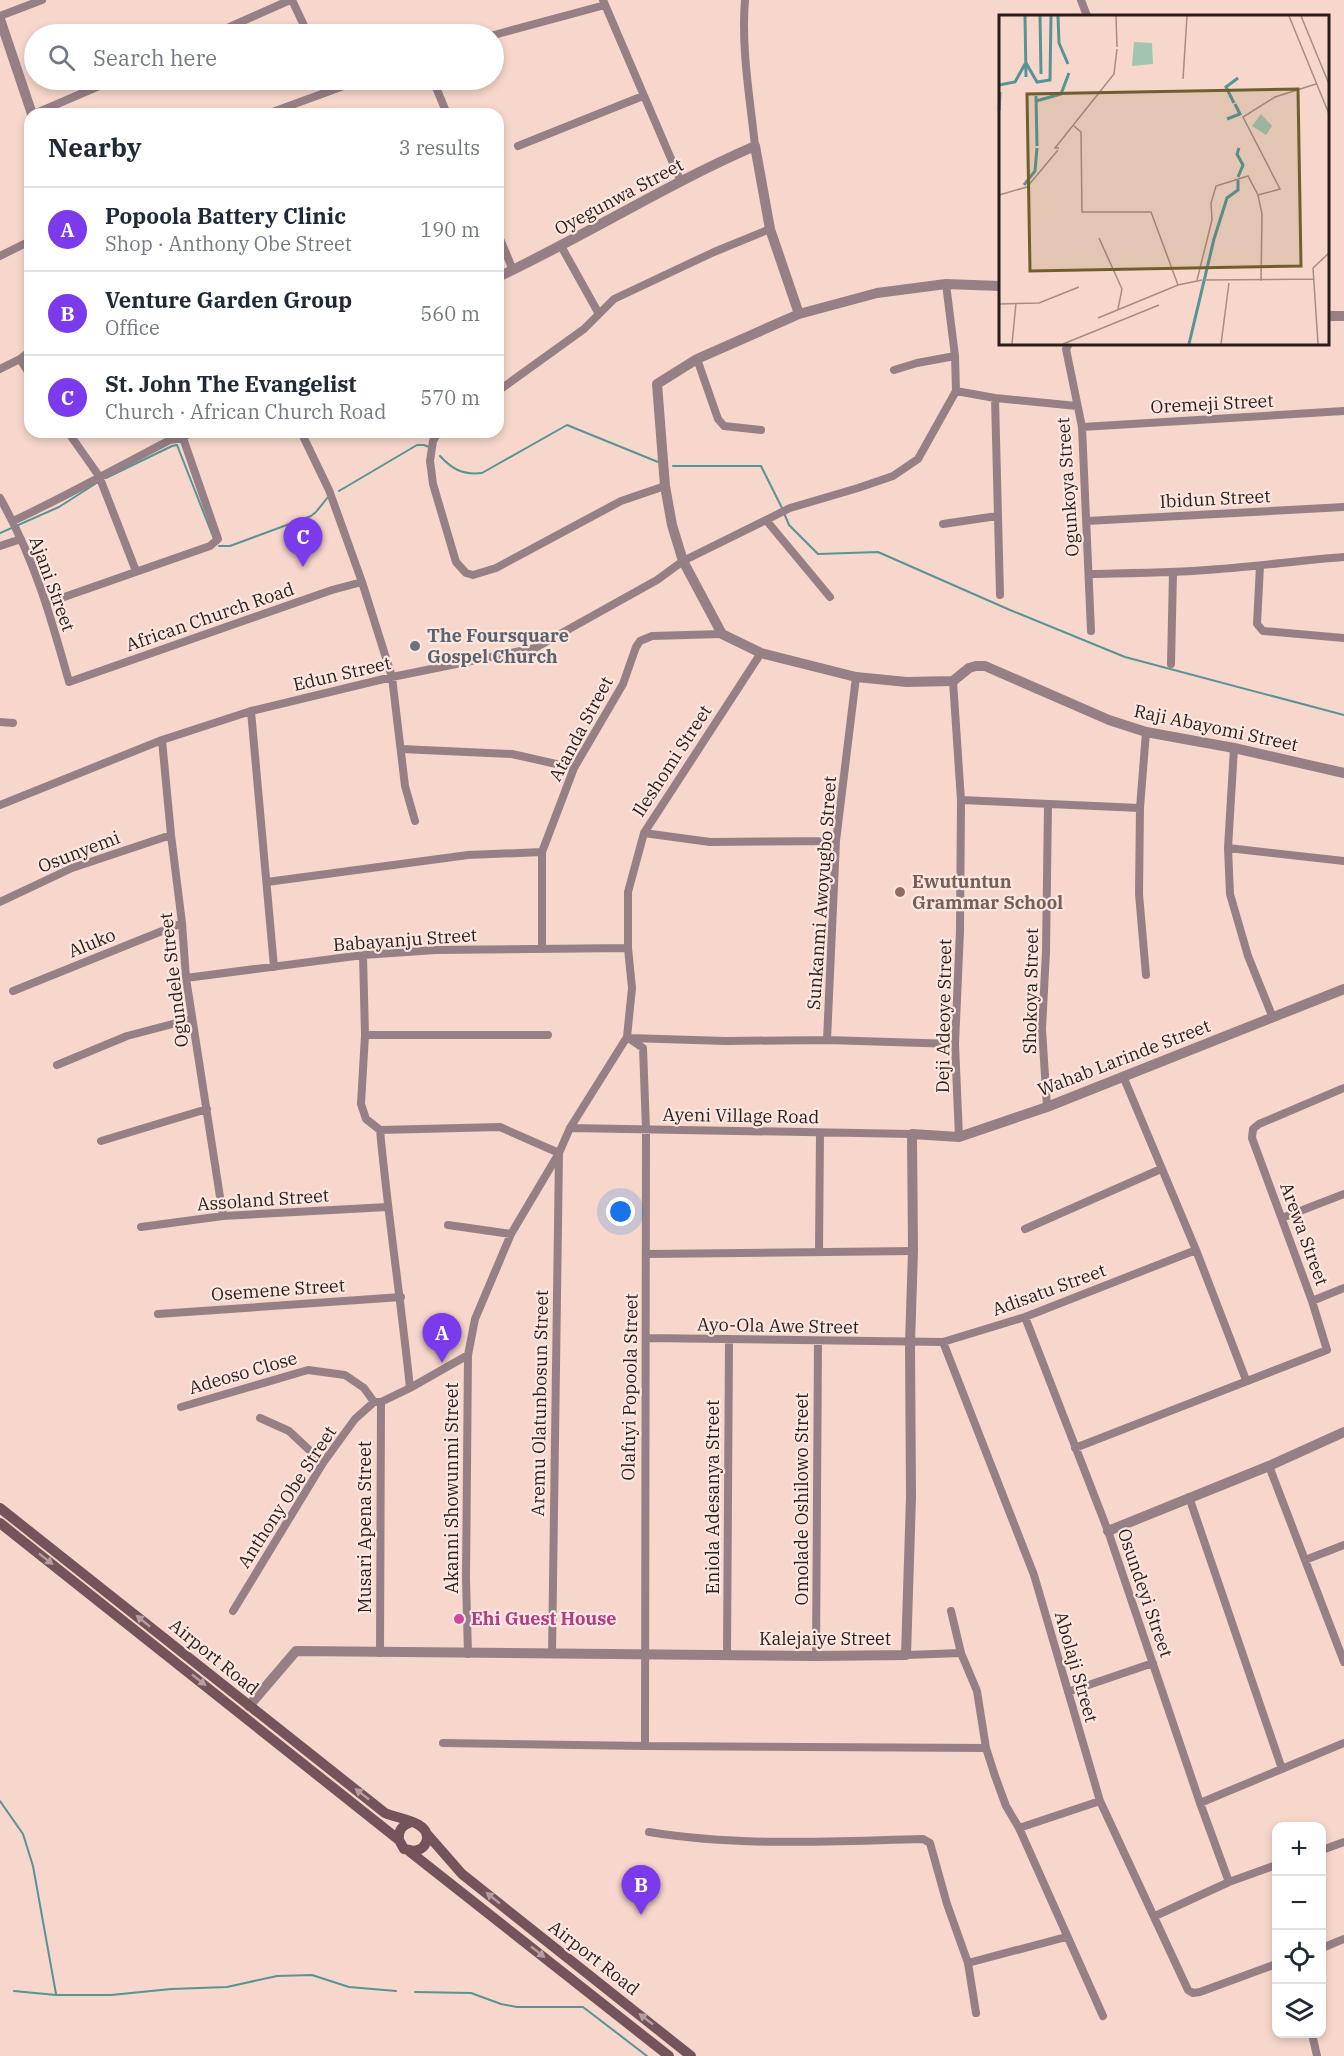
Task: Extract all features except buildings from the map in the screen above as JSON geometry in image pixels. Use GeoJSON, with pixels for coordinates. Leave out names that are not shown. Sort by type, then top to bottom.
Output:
{"type":"FeatureCollection","features":[{"type":"Feature","properties":{"kind":"main road","name":"Airport Road"},"geometry":{"type":"LineString","coordinates":[[0,1508],[385,1812],[412,1822]]}},
{"type":"Feature","properties":{"kind":"main road","name":"Airport Road"},"geometry":{"type":"LineString","coordinates":[[0,1523],[399,1840]]}},
{"type":"Feature","properties":{"kind":"main road"},"geometry":{"type":"LineString","coordinates":[[412,1822],[422,1825],[427,1834],[423,1847],[409,1851],[401,1845],[398,1835],[403,1826],[412,1822]]}},
{"type":"Feature","properties":{"kind":"main road","name":"Airport Road"},"geometry":{"type":"LineString","coordinates":[[427,1834],[462,1874],[691,2056]]}},
{"type":"Feature","properties":{"kind":"main road","name":"Airport Road"},"geometry":{"type":"LineString","coordinates":[[409,1851],[669,2056]]}},
{"type":"Feature","properties":{"kind":"street"},"geometry":{"type":"LineString","coordinates":[[24,88],[0,17],[42,0]]}},
{"type":"Feature","properties":{"kind":"street"},"geometry":{"type":"LineString","coordinates":[[237,24],[291,0],[303,24]]}},
{"type":"Feature","properties":{"kind":"street"},"geometry":{"type":"LineString","coordinates":[[745,0],[744,34],[750,115],[755,146],[771,229],[799,314]]}},
{"type":"Feature","properties":{"kind":"street"},"geometry":{"type":"LineString","coordinates":[[1081,0],[1087,15]]}},
{"type":"Feature","properties":{"kind":"street"},"geometry":{"type":"LineString","coordinates":[[504,32],[604,2],[681,182]]}},
{"type":"Feature","properties":{"kind":"street"},"geometry":{"type":"LineString","coordinates":[[25,90],[31,108]]}},
{"type":"Feature","properties":{"kind":"street"},"geometry":{"type":"LineString","coordinates":[[47,108],[90,90]]}},
{"type":"Feature","properties":{"kind":"street"},"geometry":{"type":"LineString","coordinates":[[283,108],[331,90]]}},
{"type":"Feature","properties":{"kind":"street"},"geometry":{"type":"LineString","coordinates":[[437,90],[445,108]]}},
{"type":"Feature","properties":{"kind":"street"},"geometry":{"type":"LineString","coordinates":[[518,146],[643,96]]}},
{"type":"Feature","properties":{"kind":"street","name":"Oyegunwa Street"},"geometry":{"type":"LineString","coordinates":[[504,274],[755,146]]}},
{"type":"Feature","properties":{"kind":"street"},"geometry":{"type":"LineString","coordinates":[[504,387],[560,349],[614,299],[714,252],[771,229]]}},
{"type":"Feature","properties":{"kind":"street"},"geometry":{"type":"LineString","coordinates":[[1,253],[24,243]]}},
{"type":"Feature","properties":{"kind":"street"},"geometry":{"type":"LineString","coordinates":[[561,246],[598,315]]}},
{"type":"Feature","properties":{"kind":"street"},"geometry":{"type":"LineString","coordinates":[[504,248],[513,270]]}},
{"type":"Feature","properties":{"kind":"street"},"geometry":{"type":"LineString","coordinates":[[946,284],[955,356],[956,391],[995,398],[1077,406]]}},
{"type":"Feature","properties":{"kind":"street"},"geometry":{"type":"LineString","coordinates":[[953,681],[907,682],[856,677],[761,653],[722,634],[683,561],[672,525],[665,486],[656,392],[657,384],[697,359],[799,314],[877,293],[946,284],[999,286]]}},
{"type":"Feature","properties":{"kind":"street","name":"Ogunkoya Street"},"geometry":{"type":"LineString","coordinates":[[1068,345],[1066,349],[1082,427],[1091,632]]}},
{"type":"Feature","properties":{"kind":"street"},"geometry":{"type":"LineString","coordinates":[[0,369],[24,356]]}},
{"type":"Feature","properties":{"kind":"street"},"geometry":{"type":"LineString","coordinates":[[894,370],[955,356]]}},
{"type":"Feature","properties":{"kind":"street"},"geometry":{"type":"LineString","coordinates":[[20,359],[24,365]]}},
{"type":"Feature","properties":{"kind":"street"},"geometry":{"type":"LineString","coordinates":[[697,359],[718,419],[724,426],[761,430]]}},
{"type":"Feature","properties":{"kind":"street","name":"Edun Street"},"geometry":{"type":"LineString","coordinates":[[0,805],[162,740],[251,711],[392,677],[535,648],[657,580],[683,561],[790,508],[892,476],[918,459],[956,391]]}},
{"type":"Feature","properties":{"kind":"street"},"geometry":{"type":"LineString","coordinates":[[995,398],[1000,595]]}},
{"type":"Feature","properties":{"kind":"street","name":"Oremeji Street"},"geometry":{"type":"LineString","coordinates":[[1082,427],[1344,411]]}},
{"type":"Feature","properties":{"kind":"street"},"geometry":{"type":"LineString","coordinates":[[72,438],[99,476],[136,571]]}},
{"type":"Feature","properties":{"kind":"street"},"geometry":{"type":"LineString","coordinates":[[15,525],[99,476],[170,440],[183,438],[218,539],[210,546],[47,603]]}},
{"type":"Feature","properties":{"kind":"street"},"geometry":{"type":"LineString","coordinates":[[305,438],[329,490],[362,582],[392,677],[405,786],[415,821]]}},
{"type":"Feature","properties":{"kind":"street"},"geometry":{"type":"LineString","coordinates":[[435,438],[430,460],[433,484],[456,562],[466,573],[473,575],[495,568],[621,501],[665,486]]}},
{"type":"Feature","properties":{"kind":"street","name":"Ajani Street"},"geometry":{"type":"LineString","coordinates":[[0,498],[15,525],[47,603],[69,682]]}},
{"type":"Feature","properties":{"kind":"street","name":"Ibidun Street"},"geometry":{"type":"LineString","coordinates":[[1087,521],[1344,507]]}},
{"type":"Feature","properties":{"kind":"street"},"geometry":{"type":"LineString","coordinates":[[943,524],[997,516]]}},
{"type":"Feature","properties":{"kind":"street"},"geometry":{"type":"LineString","coordinates":[[766,520],[830,597]]}},
{"type":"Feature","properties":{"kind":"street"},"geometry":{"type":"LineString","coordinates":[[0,546],[21,539]]}},
{"type":"Feature","properties":{"kind":"street"},"geometry":{"type":"LineString","coordinates":[[1089,574],[1173,572],[1344,557]]}},
{"type":"Feature","properties":{"kind":"street"},"geometry":{"type":"LineString","coordinates":[[1260,566],[1257,624],[1263,631],[1344,638]]}},
{"type":"Feature","properties":{"kind":"street"},"geometry":{"type":"LineString","coordinates":[[1171,664],[1173,572]]}},
{"type":"Feature","properties":{"kind":"street","name":"African Church Road"},"geometry":{"type":"LineString","coordinates":[[69,682],[332,590],[362,582]]}},
{"type":"Feature","properties":{"kind":"street","name":"Atanda Street"},"geometry":{"type":"LineString","coordinates":[[542,948],[542,852],[573,768],[623,684],[640,641],[652,636],[722,634]]}},
{"type":"Feature","properties":{"kind":"street","name":"Ileshomi Street"},"geometry":{"type":"LineString","coordinates":[[627,1038],[632,988],[628,948],[628,892],[644,833],[761,653]]}},
{"type":"Feature","properties":{"kind":"street","name":"Raji Abayomi Street"},"geometry":{"type":"LineString","coordinates":[[953,681],[969,668],[985,666],[1109,720],[1146,732],[1234,748],[1344,773]]}},
{"type":"Feature","properties":{"kind":"street","name":"Sunkanmi Awoyugbo Street"},"geometry":{"type":"LineString","coordinates":[[827,1040],[836,841],[856,677]]}},
{"type":"Feature","properties":{"kind":"street","name":"Deji Adeoye Street"},"geometry":{"type":"LineString","coordinates":[[953,681],[961,800],[960,931],[955,1044],[959,1137]]}},
{"type":"Feature","properties":{"kind":"street"},"geometry":{"type":"LineString","coordinates":[[251,711],[274,967]]}},
{"type":"Feature","properties":{"kind":"street"},"geometry":{"type":"LineString","coordinates":[[0,722],[14,723]]}},
{"type":"Feature","properties":{"kind":"street"},"geometry":{"type":"LineString","coordinates":[[1146,732],[1140,808],[1139,894],[1146,975]]}},
{"type":"Feature","properties":{"kind":"street","name":"Ogundele Street"},"geometry":{"type":"LineString","coordinates":[[162,740],[186,978],[223,1216]]}},
{"type":"Feature","properties":{"kind":"street"},"geometry":{"type":"LineString","coordinates":[[1234,748],[1227,848],[1230,894],[1248,956],[1273,1018]]}},
{"type":"Feature","properties":{"kind":"street"},"geometry":{"type":"LineString","coordinates":[[401,749],[512,754],[573,768]]}},
{"type":"Feature","properties":{"kind":"street"},"geometry":{"type":"LineString","coordinates":[[961,800],[1140,808]]}},
{"type":"Feature","properties":{"kind":"street","name":"Shokoya Street"},"geometry":{"type":"LineString","coordinates":[[1047,1107],[1042,1029],[1046,952],[1048,804]]}},
{"type":"Feature","properties":{"kind":"street"},"geometry":{"type":"LineString","coordinates":[[644,833],[710,842],[836,841]]}},
{"type":"Feature","properties":{"kind":"street","name":"Osunyemi"},"geometry":{"type":"LineString","coordinates":[[0,902],[72,868],[171,835]]}},
{"type":"Feature","properties":{"kind":"street"},"geometry":{"type":"LineString","coordinates":[[1227,848],[1344,861]]}},
{"type":"Feature","properties":{"kind":"street"},"geometry":{"type":"LineString","coordinates":[[267,882],[468,855],[542,852]]}},
{"type":"Feature","properties":{"kind":"street","name":"Aluko"},"geometry":{"type":"LineString","coordinates":[[13,991],[182,922]]}},
{"type":"Feature","properties":{"kind":"street","name":"Babayanju Street"},"geometry":{"type":"LineString","coordinates":[[186,978],[363,955],[436,950],[628,948]]}},
{"type":"Feature","properties":{"kind":"street"},"geometry":{"type":"LineString","coordinates":[[363,955],[365,1035],[361,1104],[366,1119],[380,1130],[500,1127],[559,1153]]}},
{"type":"Feature","properties":{"kind":"street","name":"Wahab Larinde Street"},"geometry":{"type":"LineString","coordinates":[[912,1134],[959,1137],[1047,1107],[1344,989]]}},
{"type":"Feature","properties":{"kind":"street"},"geometry":{"type":"LineString","coordinates":[[57,1065],[127,1036],[192,1019]]}},
{"type":"Feature","properties":{"kind":"street"},"geometry":{"type":"LineString","coordinates":[[365,1035],[548,1035]]}},
{"type":"Feature","properties":{"kind":"street"},"geometry":{"type":"LineString","coordinates":[[627,1038],[955,1044]]}},
{"type":"Feature","properties":{"kind":"street","name":"Akanni Showunmi Street"},"geometry":{"type":"LineString","coordinates":[[468,1654],[466,1579],[468,1354],[475,1319],[511,1234],[559,1153],[570,1128],[627,1038]]}},
{"type":"Feature","properties":{"kind":"street","name":"Olafuyi Popoola Street"},"geometry":{"type":"LineString","coordinates":[[627,1038],[643,1048],[646,1129],[645,1746]]}},
{"type":"Feature","properties":{"kind":"street"},"geometry":{"type":"LineString","coordinates":[[1075,1448],[1246,1380],[1196,1250],[1123,1076]]}},
{"type":"Feature","properties":{"kind":"street","name":"Arewa Street"},"geometry":{"type":"LineString","coordinates":[[1246,1380],[1327,1350],[1312,1301],[1252,1138],[1253,1129],[1258,1124],[1344,1088]]}},
{"type":"Feature","properties":{"kind":"street"},"geometry":{"type":"LineString","coordinates":[[101,1141],[207,1109]]}},
{"type":"Feature","properties":{"kind":"street","name":"Ayeni Village Road"},"geometry":{"type":"LineString","coordinates":[[570,1128],[912,1134]]}},
{"type":"Feature","properties":{"kind":"street"},"geometry":{"type":"LineString","coordinates":[[380,1130],[387,1207],[401,1297],[410,1388]]}},
{"type":"Feature","properties":{"kind":"street"},"geometry":{"type":"LineString","coordinates":[[819,1251],[820,1133]]}},
{"type":"Feature","properties":{"kind":"street","name":"Kalejaiye Street"},"geometry":{"type":"LineString","coordinates":[[249,1706],[296,1651],[468,1654],[906,1655],[911,1497],[912,1134]]}},
{"type":"Feature","properties":{"kind":"street","name":"Aremu Olatunbosun Street"},"geometry":{"type":"LineString","coordinates":[[552,1654],[559,1153]]}},
{"type":"Feature","properties":{"kind":"street"},"geometry":{"type":"LineString","coordinates":[[1025,1229],[1161,1169]]}},
{"type":"Feature","properties":{"kind":"street"},"geometry":{"type":"LineString","coordinates":[[1282,1218],[1344,1194]]}},
{"type":"Feature","properties":{"kind":"street","name":"Assoland Street"},"geometry":{"type":"LineString","coordinates":[[141,1227],[223,1216],[387,1207]]}},
{"type":"Feature","properties":{"kind":"street"},"geometry":{"type":"LineString","coordinates":[[448,1225],[511,1234]]}},
{"type":"Feature","properties":{"kind":"street","name":"Adisatu Street"},"geometry":{"type":"LineString","coordinates":[[910,1343],[943,1342],[1025,1317],[1196,1250]]}},
{"type":"Feature","properties":{"kind":"street"},"geometry":{"type":"LineString","coordinates":[[646,1254],[913,1251]]}},
{"type":"Feature","properties":{"kind":"street"},"geometry":{"type":"LineString","coordinates":[[1312,1301],[1344,1288]]}},
{"type":"Feature","properties":{"kind":"street","name":"Osemene Street"},"geometry":{"type":"LineString","coordinates":[[158,1314],[401,1297]]}},
{"type":"Feature","properties":{"kind":"street","name":"Osundeyi Street"},"geometry":{"type":"LineString","coordinates":[[1025,1317],[1108,1531],[1200,1803],[1229,1881]]}},
{"type":"Feature","properties":{"kind":"street","name":"Ayo-Ola Awe Street"},"geometry":{"type":"LineString","coordinates":[[646,1338],[910,1343]]}},
{"type":"Feature","properties":{"kind":"street","name":"Eniola Adesanya Street"},"geometry":{"type":"LineString","coordinates":[[727,1655],[729,1340]]}},
{"type":"Feature","properties":{"kind":"street","name":"Omolade Oshilowo Street"},"geometry":{"type":"LineString","coordinates":[[816,1656],[818,1341]]}},
{"type":"Feature","properties":{"kind":"street","name":"Abolaji Street"},"geometry":{"type":"LineString","coordinates":[[943,1342],[1034,1575],[1100,1801],[1188,1990],[1193,1993],[1200,1992],[1272,1965]]}},
{"type":"Feature","properties":{"kind":"street","name":"Anthony Obe Street"},"geometry":{"type":"LineString","coordinates":[[233,1611],[323,1463],[356,1419],[377,1402],[410,1388],[468,1354]]}},
{"type":"Feature","properties":{"kind":"street","name":"Adeoso Close"},"geometry":{"type":"LineString","coordinates":[[181,1407],[308,1370],[345,1375],[364,1388],[377,1402]]}},
{"type":"Feature","properties":{"kind":"street","name":"Musari Apena Street"},"geometry":{"type":"LineString","coordinates":[[377,1402],[380,1653]]}},
{"type":"Feature","properties":{"kind":"street"},"geometry":{"type":"LineString","coordinates":[[260,1418],[289,1431],[323,1463]]}},
{"type":"Feature","properties":{"kind":"street"},"geometry":{"type":"LineString","coordinates":[[1108,1531],[1269,1466],[1344,1432]]}},
{"type":"Feature","properties":{"kind":"street"},"geometry":{"type":"LineString","coordinates":[[1269,1466],[1305,1560],[1340,1639],[1344,1662]]}},
{"type":"Feature","properties":{"kind":"street"},"geometry":{"type":"LineString","coordinates":[[1189,1497],[1282,1769]]}},
{"type":"Feature","properties":{"kind":"street"},"geometry":{"type":"LineString","coordinates":[[1305,1560],[1344,1545]]}},
{"type":"Feature","properties":{"kind":"street"},"geometry":{"type":"LineString","coordinates":[[951,1611],[961,1653],[977,1691],[986,1748],[1006,1806],[1019,1828],[1103,2016]]}},
{"type":"Feature","properties":{"kind":"street"},"geometry":{"type":"LineString","coordinates":[[906,1655],[961,1653]]}},
{"type":"Feature","properties":{"kind":"street"},"geometry":{"type":"LineString","coordinates":[[1068,1692],[1153,1662]]}},
{"type":"Feature","properties":{"kind":"street"},"geometry":{"type":"LineString","coordinates":[[443,1743],[986,1748]]}},
{"type":"Feature","properties":{"kind":"street"},"geometry":{"type":"LineString","coordinates":[[1200,1803],[1344,1743]]}},
{"type":"Feature","properties":{"kind":"street"},"geometry":{"type":"LineString","coordinates":[[1019,1828],[1100,1801]]}},
{"type":"Feature","properties":{"kind":"street"},"geometry":{"type":"LineString","coordinates":[[649,1832],[693,1839],[769,1842],[923,1839],[930,1843],[947,1904],[968,1963],[976,2013]]}},
{"type":"Feature","properties":{"kind":"street"},"geometry":{"type":"LineString","coordinates":[[1326,1849],[1344,1842]]}},
{"type":"Feature","properties":{"kind":"street"},"geometry":{"type":"LineString","coordinates":[[1155,1916],[1229,1881],[1272,1866]]}},
{"type":"Feature","properties":{"kind":"street"},"geometry":{"type":"LineString","coordinates":[[968,1963],[1066,1937]]}},
{"type":"Feature","properties":{"kind":"street"},"geometry":{"type":"LineString","coordinates":[[1326,1947],[1344,1940]]}},
{"type":"Feature","properties":{"kind":"street"},"geometry":{"type":"LineString","coordinates":[[1313,2038],[1317,2056]]}},
{"type":"Feature","properties":{"kind":"waterway"},"geometry":{"type":"LineString","coordinates":[[440,456],[449,465],[459,470],[482,473],[567,425],[658,462]]}},
{"type":"Feature","properties":{"kind":"waterway"},"geometry":{"type":"LineString","coordinates":[[106,478],[177,445],[214,539]]}},
{"type":"Feature","properties":{"kind":"waterway"},"geometry":{"type":"LineString","coordinates":[[339,491],[417,445],[429,447]]}},
{"type":"Feature","properties":{"kind":"waterway"},"geometry":{"type":"LineString","coordinates":[[673,466],[761,466],[782,508]]}},
{"type":"Feature","properties":{"kind":"waterway"},"geometry":{"type":"LineString","coordinates":[[0,533],[59,507],[95,484]]}},
{"type":"Feature","properties":{"kind":"waterway"},"geometry":{"type":"LineString","coordinates":[[219,546],[230,546],[311,516],[328,497]]}},
{"type":"Feature","properties":{"kind":"waterway"},"geometry":{"type":"LineString","coordinates":[[784,513],[789,525],[818,554],[878,552],[1125,657],[1344,715]]}},
{"type":"Feature","properties":{"kind":"waterway"},"geometry":{"type":"LineString","coordinates":[[0,1801],[23,1834],[33,1866],[56,1994]]}},
{"type":"Feature","properties":{"kind":"waterway"},"geometry":{"type":"LineString","coordinates":[[14,1991],[56,1995],[111,1995],[171,1989],[227,1987],[277,1976],[312,1975],[349,1987],[396,1991]]}},
{"type":"Feature","properties":{"kind":"waterway"},"geometry":{"type":"LineString","coordinates":[[415,1992],[471,1993],[517,2007],[583,2007],[647,2056]]}},
{"type":"Feature","properties":{"kind":"place","name":"St. John The Evangelist"},"geometry":{"type":"Point","coordinates":[303,567]}},
{"type":"Feature","properties":{"kind":"place","name":"The Foursquare Gospel Church"},"geometry":{"type":"Point","coordinates":[415,646]}},
{"type":"Feature","properties":{"kind":"place","name":"Ewutuntun Grammar School"},"geometry":{"type":"Point","coordinates":[900,892]}},
{"type":"Feature","properties":{"kind":"place","name":"Popoola Battery Clinic"},"geometry":{"type":"Point","coordinates":[442,1363]}},
{"type":"Feature","properties":{"kind":"place","name":"Ehi Guest House"},"geometry":{"type":"Point","coordinates":[459,1619]}},
{"type":"Feature","properties":{"kind":"place","name":"Venture Garden Group"},"geometry":{"type":"Point","coordinates":[641,1915]}}]}
